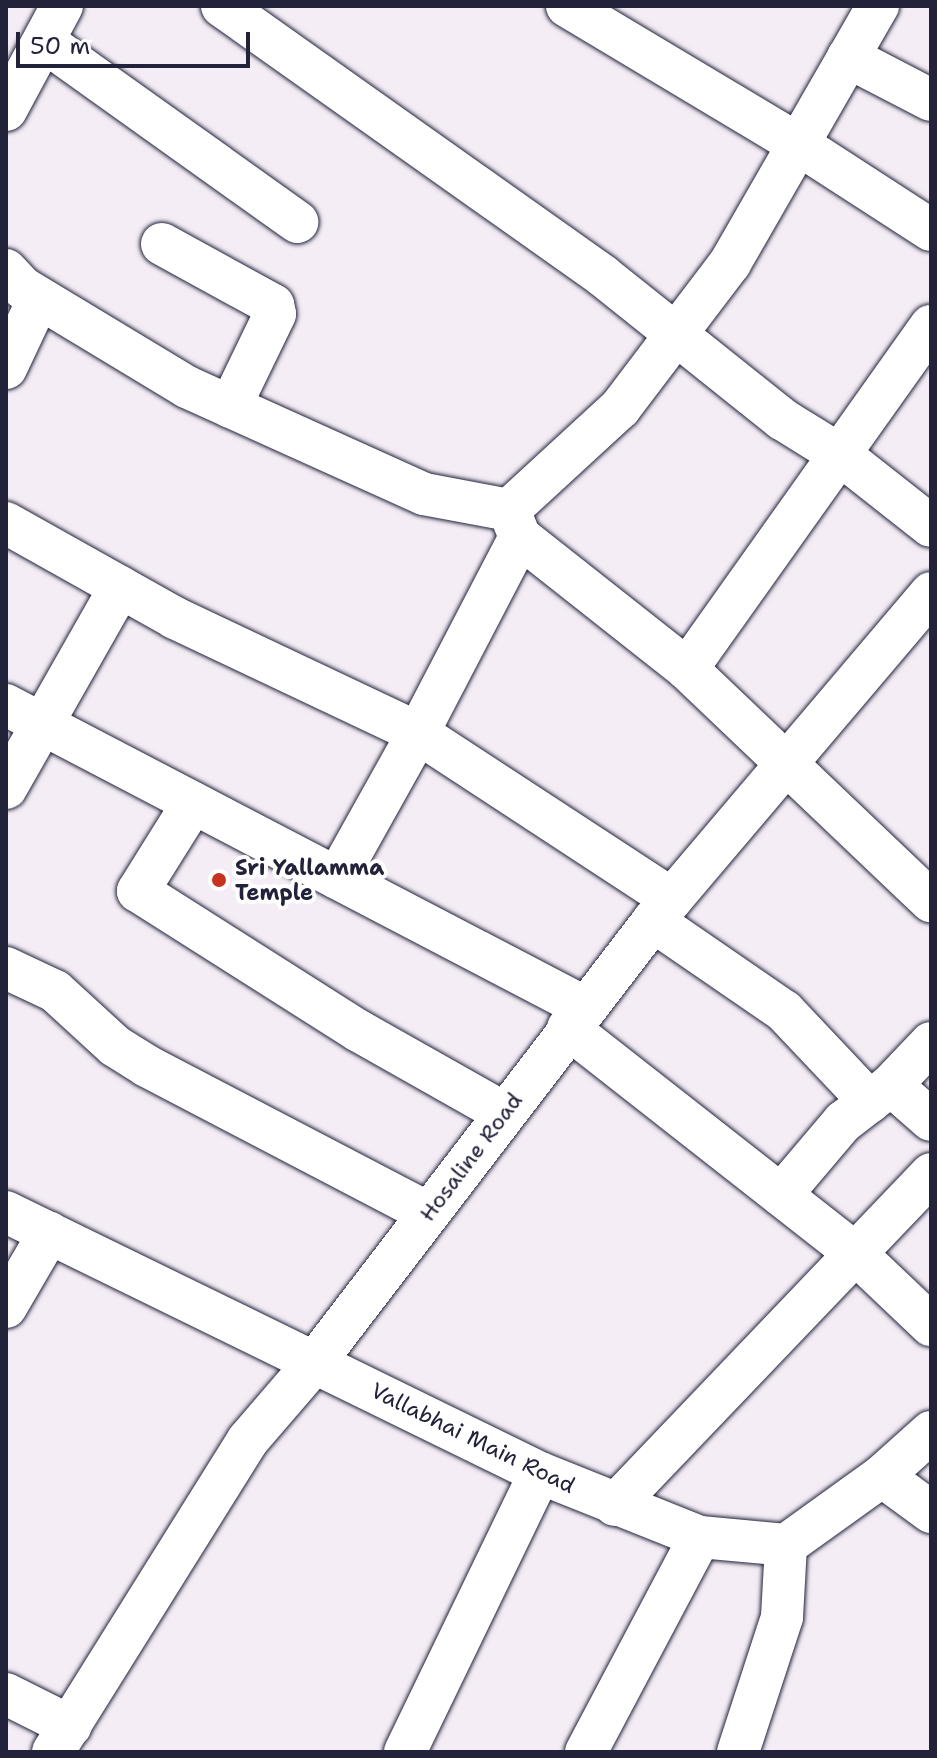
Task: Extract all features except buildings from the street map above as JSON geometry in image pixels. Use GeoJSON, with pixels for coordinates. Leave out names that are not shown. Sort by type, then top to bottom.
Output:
{"type":"FeatureCollection","features":[{"type":"Feature","properties":{"kind":"street"},"geometry":{"type":"LineString","coordinates":[[222,6],[603,276],[674,337],[782,419],[842,456],[931,526]]}},
{"type":"Feature","properties":{"kind":"street"},"geometry":{"type":"LineString","coordinates":[[567,6],[798,144],[931,230]]}},
{"type":"Feature","properties":{"kind":"street"},"geometry":{"type":"LineString","coordinates":[[337,878],[418,733],[514,524],[620,408],[730,263],[878,6]]}},
{"type":"Feature","properties":{"kind":"street"},"geometry":{"type":"LineString","coordinates":[[6,110],[54,24],[297,222]]}},
{"type":"Feature","properties":{"kind":"street"},"geometry":{"type":"LineString","coordinates":[[848,57],[931,100]]}},
{"type":"Feature","properties":{"kind":"street"},"geometry":{"type":"LineString","coordinates":[[162,244],[273,305],[275,314],[230,407]]}},
{"type":"Feature","properties":{"kind":"street"},"geometry":{"type":"LineString","coordinates":[[6,270],[39,298],[187,387],[424,494],[514,524],[687,669],[931,901]]}},
{"type":"Feature","properties":{"kind":"street"},"geometry":{"type":"LineString","coordinates":[[6,368],[39,298]]}},
{"type":"Feature","properties":{"kind":"street"},"geometry":{"type":"LineString","coordinates":[[687,669],[842,456],[931,326]]}},
{"type":"Feature","properties":{"kind":"street"},"geometry":{"type":"LineString","coordinates":[[6,523],[120,587],[418,733],[663,910],[881,1093],[931,1120]]}},
{"type":"Feature","properties":{"kind":"street"},"geometry":{"type":"LineString","coordinates":[[6,788],[24,714],[120,587]]}},
{"type":"Feature","properties":{"kind":"street","name":"Hosaline Road"},"geometry":{"type":"LineString","coordinates":[[62,1739],[248,1440],[315,1362],[576,1018],[663,910],[790,766],[931,593]]}},
{"type":"Feature","properties":{"kind":"street"},"geometry":{"type":"LineString","coordinates":[[24,714],[337,878],[576,1018],[781,1195],[855,1253],[931,1325]]}},
{"type":"Feature","properties":{"kind":"street"},"geometry":{"type":"LineString","coordinates":[[193,803],[138,891],[359,1031],[504,1113]]}},
{"type":"Feature","properties":{"kind":"street"},"geometry":{"type":"LineString","coordinates":[[6,968],[55,991],[115,1046],[147,1066],[428,1213]]}},
{"type":"Feature","properties":{"kind":"street"},"geometry":{"type":"LineString","coordinates":[[781,1195],[843,1122],[881,1093],[931,1043]]}},
{"type":"Feature","properties":{"kind":"street"},"geometry":{"type":"LineString","coordinates":[[615,1505],[931,1174]]}},
{"type":"Feature","properties":{"kind":"street","name":"Vallabhai Main Road"},"geometry":{"type":"LineString","coordinates":[[6,1212],[540,1473],[700,1537],[786,1545]]}},
{"type":"Feature","properties":{"kind":"street"},"geometry":{"type":"LineString","coordinates":[[6,1307],[49,1233]]}},
{"type":"Feature","properties":{"kind":"street"},"geometry":{"type":"LineString","coordinates":[[738,1752],[782,1617],[786,1545],[882,1476],[931,1432]]}},
{"type":"Feature","properties":{"kind":"street"},"geometry":{"type":"LineString","coordinates":[[405,1752],[540,1473]]}},
{"type":"Feature","properties":{"kind":"street"},"geometry":{"type":"LineString","coordinates":[[882,1476],[931,1512]]}},
{"type":"Feature","properties":{"kind":"street"},"geometry":{"type":"LineString","coordinates":[[586,1752],[700,1537]]}},
{"type":"Feature","properties":{"kind":"street"},"geometry":{"type":"LineString","coordinates":[[6,1694],[62,1739]]}},
{"type":"Feature","properties":{"kind":"place","name":"Sri Yallamma Temple"},"geometry":{"type":"Point","coordinates":[219,880]}}]}
